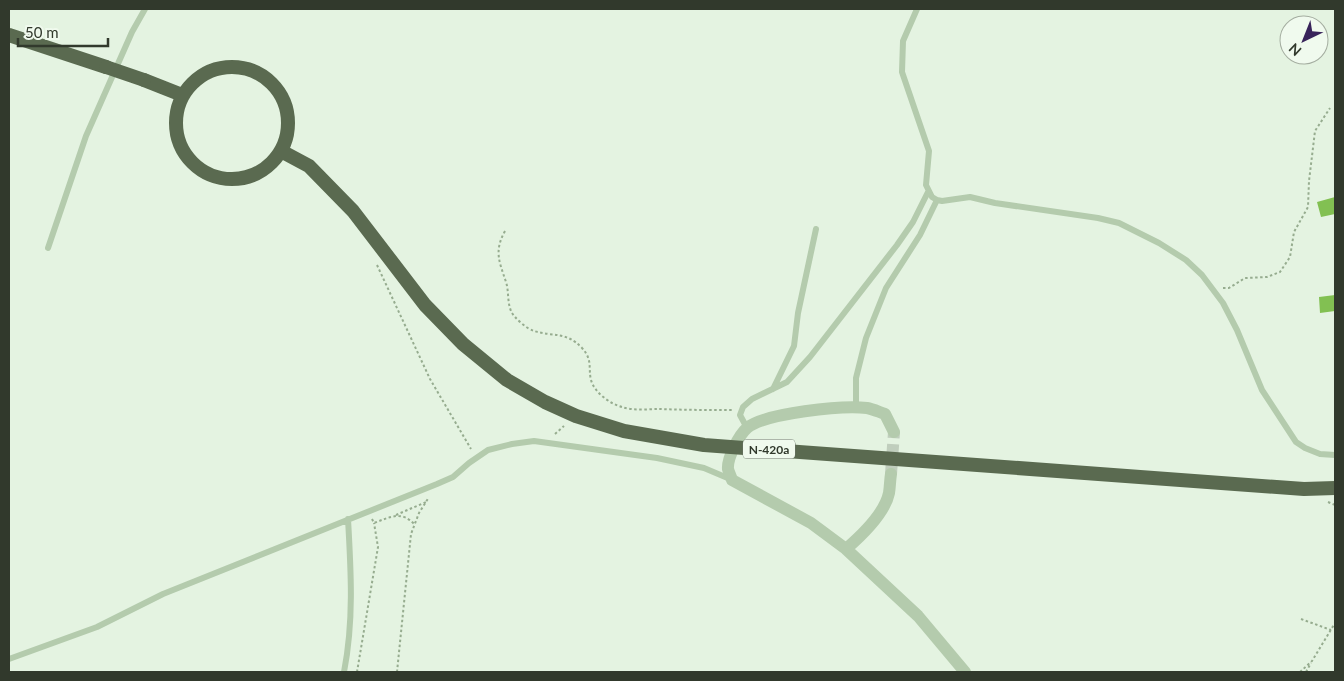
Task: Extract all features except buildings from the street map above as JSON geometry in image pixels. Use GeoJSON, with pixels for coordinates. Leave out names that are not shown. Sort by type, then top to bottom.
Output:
{"type":"FeatureCollection","features":[{"type":"Feature","properties":{"kind":"highway"},"geometry":{"type":"LineString","coordinates":[[9,35],[144,80],[182,95]]}},
{"type":"Feature","properties":{"kind":"highway"},"geometry":{"type":"LineString","coordinates":[[240,66],[257,72],[272,83],[283,98],[288,116],[288,134],[281,151],[269,166],[252,176],[234,179],[215,177],[198,168],[185,155],[177,138],[175,119],[179,100],[189,84],[204,73],[221,67],[240,66]]}},
{"type":"Feature","properties":{"kind":"highway","name":"N-420a"},"geometry":{"type":"LineString","coordinates":[[281,151],[309,166],[353,210],[426,305],[463,344],[507,380],[576,416],[624,431],[704,445],[1304,489],[1335,488]]}},
{"type":"Feature","properties":{"kind":"street"},"geometry":{"type":"LineString","coordinates":[[894,432],[885,414],[868,408],[841,407],[800,412],[769,419],[747,428],[733,447],[728,467],[732,480],[811,523],[846,549],[918,616],[965,672]]}},
{"type":"Feature","properties":{"kind":"street"},"geometry":{"type":"LineString","coordinates":[[846,549],[877,516],[889,495],[891,474]]}},
{"type":"Feature","properties":{"kind":"lane"},"geometry":{"type":"LineString","coordinates":[[48,248],[86,136],[132,32],[145,9]]}},
{"type":"Feature","properties":{"kind":"lane"},"geometry":{"type":"LineString","coordinates":[[917,9],[903,41],[902,72],[929,151],[926,185],[928,192],[937,200],[942,201],[970,196],[995,203],[1098,218],[1119,223],[1159,243],[1186,260],[1213,289],[1237,330],[1262,390],[1291,436],[1305,448],[1320,454],[1335,455]]}},
{"type":"Feature","properties":{"kind":"lane"},"geometry":{"type":"LineString","coordinates":[[747,428],[740,415],[742,411],[752,399],[787,382],[810,357],[897,245],[913,222],[928,192]]}},
{"type":"Feature","properties":{"kind":"lane"},"geometry":{"type":"LineString","coordinates":[[856,408],[856,378],[866,338],[886,288],[920,235],[937,200]]}},
{"type":"Feature","properties":{"kind":"lane"},"geometry":{"type":"LineString","coordinates":[[772,390],[794,346],[798,313],[816,230]]}},
{"type":"Feature","properties":{"kind":"lane"},"geometry":{"type":"LineString","coordinates":[[9,659],[97,627],[163,594],[437,484],[453,476],[488,450],[512,444],[534,441],[657,458],[704,468],[732,480]]}},
{"type":"Feature","properties":{"kind":"lane"},"geometry":{"type":"LineString","coordinates":[[344,672],[350,643],[352,596],[348,519]]}},
{"type":"Feature","properties":{"kind":"path"},"geometry":{"type":"LineString","coordinates":[[1213,289],[1229,288],[1245,278],[1267,277],[1280,272],[1290,257],[1294,232],[1308,207],[1315,130],[1330,108]]}},
{"type":"Feature","properties":{"kind":"path"},"geometry":{"type":"LineString","coordinates":[[505,231],[497,254],[507,285],[508,301],[512,314],[532,331],[558,334],[576,342],[586,352],[590,363],[591,380],[595,388],[605,398],[622,407],[640,409],[742,411]]}},
{"type":"Feature","properties":{"kind":"path"},"geometry":{"type":"LineString","coordinates":[[376,264],[430,379],[476,458]]}},
{"type":"Feature","properties":{"kind":"path"},"geometry":{"type":"LineString","coordinates":[[545,443],[576,416]]}},
{"type":"Feature","properties":{"kind":"path"},"geometry":{"type":"LineString","coordinates":[[397,672],[411,534],[437,484]]}},
{"type":"Feature","properties":{"kind":"path"},"geometry":{"type":"LineString","coordinates":[[374,523],[426,502]]}},
{"type":"Feature","properties":{"kind":"path"},"geometry":{"type":"LineString","coordinates":[[357,672],[378,547],[374,523],[368,511]]}},
{"type":"Feature","properties":{"kind":"path"},"geometry":{"type":"LineString","coordinates":[[396,515],[410,518],[415,524]]}},
{"type":"Feature","properties":{"kind":"path"},"geometry":{"type":"LineString","coordinates":[[1301,619],[1331,630]]}},
{"type":"Feature","properties":{"kind":"path"},"geometry":{"type":"LineString","coordinates":[[1306,672],[1335,623]]}},
{"type":"Feature","properties":{"kind":"path"},"geometry":{"type":"LineString","coordinates":[[1300,672],[1312,661]]}},
{"type":"Feature","properties":{"kind":"tunnel"},"geometry":{"type":"LineString","coordinates":[[891,474],[894,432]]}}]}
